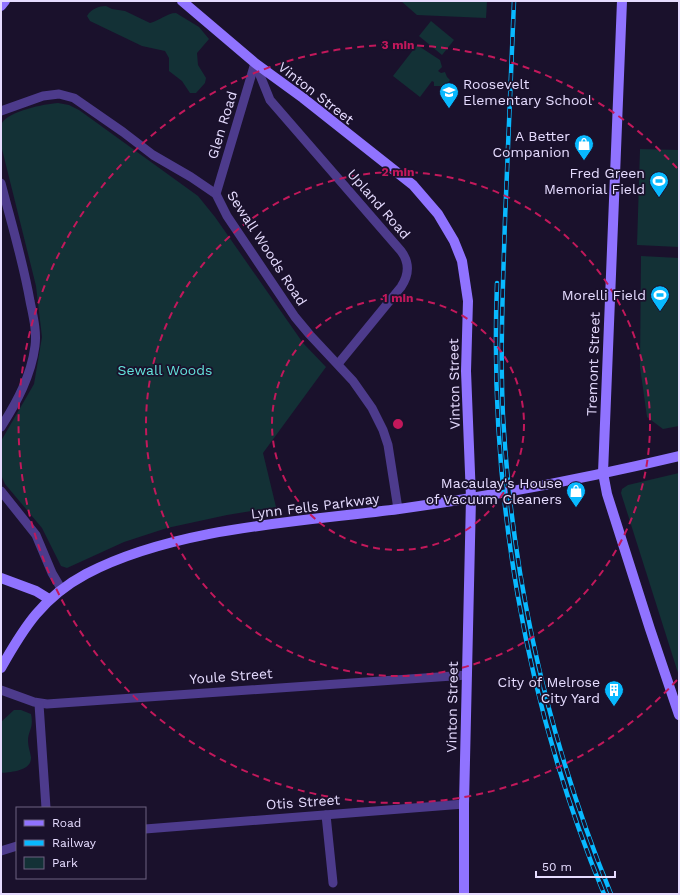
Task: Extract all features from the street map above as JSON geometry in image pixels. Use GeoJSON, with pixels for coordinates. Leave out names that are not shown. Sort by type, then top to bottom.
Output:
{"type":"FeatureCollection","features":[{"type":"Feature","properties":{"kind":"street"},"geometry":{"type":"LineString","coordinates":[[1,6],[5,1]]}},
{"type":"Feature","properties":{"kind":"street","name":"Vinton Street"},"geometry":{"type":"LineString","coordinates":[[182,1],[255,63],[303,98],[413,185],[438,214],[454,241],[462,261],[468,296],[466,371],[470,498],[464,804],[464,894]]}},
{"type":"Feature","properties":{"kind":"street","name":"Tremont Street"},"geometry":{"type":"LineString","coordinates":[[622,1],[603,473],[607,494],[679,715]]}},
{"type":"Feature","properties":{"kind":"street","name":"Glen Road"},"geometry":{"type":"LineString","coordinates":[[216,194],[255,63]]}},
{"type":"Feature","properties":{"kind":"street","name":"Upland Road"},"geometry":{"type":"LineString","coordinates":[[255,63],[270,100],[401,251],[407,261],[408,273],[404,284],[338,364]]}},
{"type":"Feature","properties":{"kind":"street","name":"Sewall Woods Road"},"geometry":{"type":"LineString","coordinates":[[1,111],[42,96],[59,94],[74,98],[117,127],[152,155],[191,177],[216,194],[227,216],[295,316],[310,335],[338,364],[368,401],[383,430],[392,465],[398,509]]}},
{"type":"Feature","properties":{"kind":"street"},"geometry":{"type":"LineString","coordinates":[[1,183],[28,288],[36,338],[33,361],[26,379],[18,398],[1,427]]}},
{"type":"Feature","properties":{"kind":"street","name":"Lynn Fells Parkway"},"geometry":{"type":"LineString","coordinates":[[1,668],[24,628],[49,599],[86,575],[118,560],[187,539],[233,530],[398,509],[470,498],[603,473],[679,456]]}},
{"type":"Feature","properties":{"kind":"street"},"geometry":{"type":"LineString","coordinates":[[1,491],[36,535],[52,573],[62,590]]}},
{"type":"Feature","properties":{"kind":"street"},"geometry":{"type":"LineString","coordinates":[[1,578],[36,591],[49,599]]}},
{"type":"Feature","properties":{"kind":"street","name":"Youle Street"},"geometry":{"type":"LineString","coordinates":[[1,690],[39,704],[52,704],[314,684],[466,675]]}},
{"type":"Feature","properties":{"kind":"street"},"geometry":{"type":"LineString","coordinates":[[39,704],[46,807]]}},
{"type":"Feature","properties":{"kind":"street","name":"Otis Street"},"geometry":{"type":"LineString","coordinates":[[146,829],[464,804]]}},
{"type":"Feature","properties":{"kind":"street"},"geometry":{"type":"LineString","coordinates":[[326,815],[333,883]]}},
{"type":"Feature","properties":{"kind":"street"},"geometry":{"type":"LineString","coordinates":[[1,851],[16,846]]}},
{"type":"Feature","properties":{"kind":"green space"},"geometry":{"type":"Polygon","coordinates":[[[401,1],[487,1],[486,18],[417,15],[401,1]]]}},
{"type":"Feature","properties":{"kind":"green space"},"geometry":{"type":"Polygon","coordinates":[[[106,6],[112,9],[125,11],[150,23],[169,14],[176,13],[199,27],[209,39],[197,53],[198,65],[206,78],[205,83],[196,93],[190,93],[182,81],[169,71],[169,58],[165,51],[142,46],[90,21],[87,16],[91,11],[98,7],[106,6]]]}},
{"type":"Feature","properties":{"kind":"green space"},"geometry":{"type":"Polygon","coordinates":[[[431,21],[454,40],[442,55],[419,36],[431,21]]]}},
{"type":"Feature","properties":{"kind":"green space"},"geometry":{"type":"Polygon","coordinates":[[[417,45],[440,60],[442,67],[438,71],[441,73],[445,72],[450,80],[443,89],[440,86],[434,86],[434,82],[432,81],[420,97],[393,76],[417,45]]]}},
{"type":"Feature","properties":{"kind":"green space","name":"Sewall Woods"},"geometry":{"type":"Polygon","coordinates":[[[58,103],[69,105],[79,110],[198,196],[215,217],[303,343],[326,367],[263,453],[276,507],[227,515],[167,528],[124,542],[67,568],[61,566],[42,528],[5,484],[1,475],[1,441],[34,384],[42,337],[36,286],[1,145],[1,125],[6,119],[19,112],[58,103]]]}},
{"type":"Feature","properties":{"kind":"green space","name":"Fred Green Memorial Field"},"geometry":{"type":"Polygon","coordinates":[[[640,149],[679,150],[679,247],[637,245],[640,149]]]}},
{"type":"Feature","properties":{"kind":"green space","name":"Morelli Field"},"geometry":{"type":"Polygon","coordinates":[[[641,256],[679,258],[679,426],[663,429],[647,417],[640,367],[641,256]]]}},
{"type":"Feature","properties":{"kind":"green space"},"geometry":{"type":"Polygon","coordinates":[[[679,473],[679,676],[621,493],[622,489],[628,485],[679,473]]]}},
{"type":"Feature","properties":{"kind":"green space"},"geometry":{"type":"Polygon","coordinates":[[[14,710],[21,710],[31,714],[32,723],[28,741],[31,757],[30,762],[25,768],[20,770],[1,773],[1,722],[14,710]]]}},
{"type":"Feature","properties":{"kind":"railway"},"geometry":{"type":"LineString","coordinates":[[514,1],[505,220],[502,343],[503,416],[508,477],[515,538],[537,659],[569,778],[589,837],[611,894]]}},
{"type":"Feature","properties":{"kind":"railway"},"geometry":{"type":"LineString","coordinates":[[497,283],[496,361],[499,439],[506,517],[518,594],[533,671],[552,746],[576,821],[604,894]]}},
{"type":"Feature","properties":{"kind":"place","name":"Roosevelt Elementary School"},"geometry":{"type":"Point","coordinates":[449,109]}},
{"type":"Feature","properties":{"kind":"place","name":"A Better Companion"},"geometry":{"type":"Point","coordinates":[584,161]}},
{"type":"Feature","properties":{"kind":"place","name":"Fred Green Memorial Field"},"geometry":{"type":"Point","coordinates":[659,198]}},
{"type":"Feature","properties":{"kind":"place","name":"Morelli Field"},"geometry":{"type":"Point","coordinates":[660,312]}},
{"type":"Feature","properties":{"kind":"place","name":"Macaulay's House of Vacuum Cleaners"},"geometry":{"type":"Point","coordinates":[576,508]}},
{"type":"Feature","properties":{"kind":"place","name":"City of Melrose City Yard"},"geometry":{"type":"Point","coordinates":[614,707]}}]}
